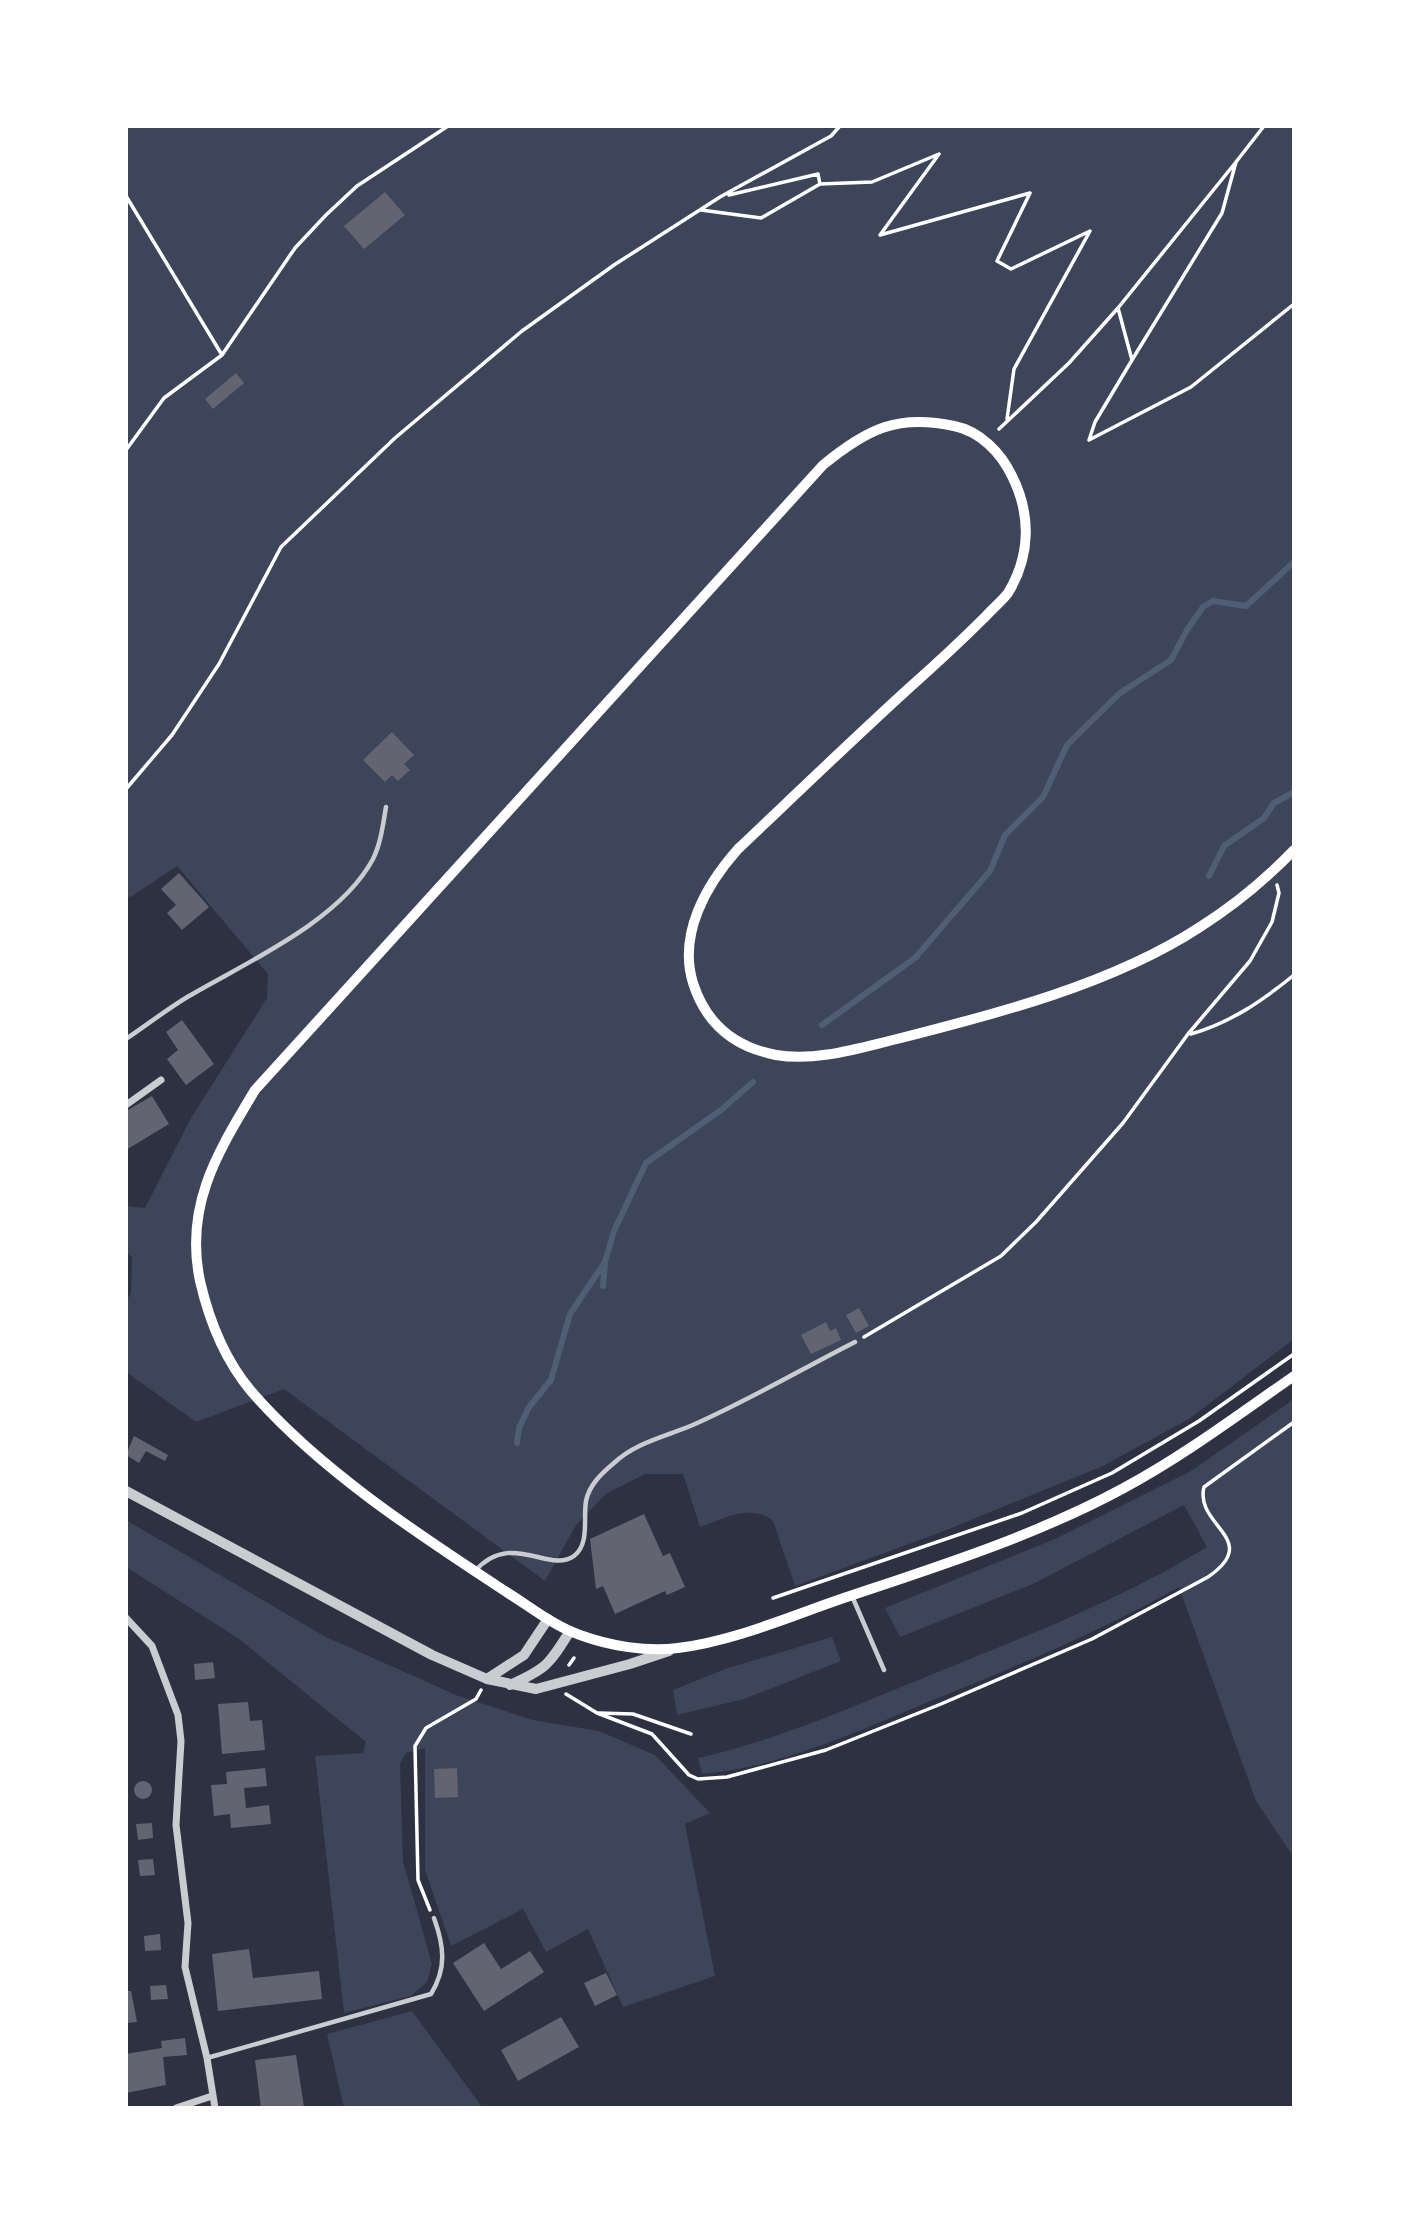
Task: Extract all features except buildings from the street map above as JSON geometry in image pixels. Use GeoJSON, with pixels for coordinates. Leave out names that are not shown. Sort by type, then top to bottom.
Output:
{"type":"FeatureCollection","features":[{"type":"Feature","properties":{"kind":"main road"},"geometry":{"type":"LineString","coordinates":[[1294,850],[1275,870],[1199,928],[1160,949],[1101,976],[985,1016],[856,1048],[796,1057],[761,1052],[728,1037],[710,1021],[699,1002],[688,953],[694,922],[720,870],[738,849],[961,642],[1007,594],[1019,569],[1026,541],[1027,514],[1006,463],[987,443],[964,428],[925,420],[900,422],[875,429],[847,445],[823,465],[255,1090],[215,1157],[202,1191],[197,1225],[200,1280],[211,1321],[227,1356],[250,1390],[295,1435],[358,1487],[475,1571],[548,1619],[570,1631],[632,1647],[676,1648],[738,1635],[1028,1532],[1122,1489],[1206,1437],[1294,1376]]}},
{"type":"Feature","properties":{"kind":"street"},"geometry":{"type":"LineString","coordinates":[[126,1105],[161,1080]]}},
{"type":"Feature","properties":{"kind":"street"},"geometry":{"type":"LineString","coordinates":[[126,1490],[432,1655],[487,1679],[536,1689],[676,1648]]}},
{"type":"Feature","properties":{"kind":"street"},"geometry":{"type":"LineString","coordinates":[[126,1618],[152,1646],[178,1715],[180,1741],[176,1825],[188,1923],[186,1967],[207,2058],[215,2108]]}},
{"type":"Feature","properties":{"kind":"street"},"geometry":{"type":"LineString","coordinates":[[487,1679],[523,1654],[548,1619]]}},
{"type":"Feature","properties":{"kind":"street"},"geometry":{"type":"LineString","coordinates":[[509,1685],[541,1671],[551,1662],[570,1631]]}},
{"type":"Feature","properties":{"kind":"street"},"geometry":{"type":"LineString","coordinates":[[176,2108],[212,2096]]}},
{"type":"Feature","properties":{"kind":"lane"},"geometry":{"type":"LineString","coordinates":[[126,1039],[184,999],[294,936],[320,916],[365,871],[373,858],[386,807]]}},
{"type":"Feature","properties":{"kind":"lane"},"geometry":{"type":"LineString","coordinates":[[475,1571],[485,1560],[496,1555],[526,1553],[568,1559],[576,1555],[583,1540],[586,1499],[596,1479],[617,1460],[642,1444],[695,1424],[855,1342]]}},
{"type":"Feature","properties":{"kind":"lane"},"geometry":{"type":"LineString","coordinates":[[852,1595],[884,1670]]}},
{"type":"Feature","properties":{"kind":"lane"},"geometry":{"type":"LineString","coordinates":[[207,2058],[431,1994],[441,1978],[443,1964],[442,1941],[434,1918]]}},
{"type":"Feature","properties":{"kind":"path"},"geometry":{"type":"LineString","coordinates":[[126,450],[164,398],[222,355],[295,248],[326,215],[356,186],[448,126]]}},
{"type":"Feature","properties":{"kind":"path"},"geometry":{"type":"LineString","coordinates":[[126,789],[172,736],[219,664],[281,547],[395,438],[522,331],[614,265],[720,197],[831,136],[840,126]]}},
{"type":"Feature","properties":{"kind":"path"},"geometry":{"type":"LineString","coordinates":[[999,429],[1069,363],[1118,308],[1264,126]]}},
{"type":"Feature","properties":{"kind":"path"},"geometry":{"type":"LineString","coordinates":[[701,209],[761,218],[820,184],[872,182],[939,154],[880,235],[1030,192],[997,261],[1011,269],[1090,231],[1014,369],[1006,421]]}},
{"type":"Feature","properties":{"kind":"path"},"geometry":{"type":"LineString","coordinates":[[1236,162],[1222,213],[1095,422],[1089,440],[1191,387],[1294,303]]}},
{"type":"Feature","properties":{"kind":"path"},"geometry":{"type":"LineString","coordinates":[[720,197],[818,174],[820,184]]}},
{"type":"Feature","properties":{"kind":"path"},"geometry":{"type":"LineString","coordinates":[[126,196],[222,355]]}},
{"type":"Feature","properties":{"kind":"path"},"geometry":{"type":"LineString","coordinates":[[1118,308],[1132,360]]}},
{"type":"Feature","properties":{"kind":"path"},"geometry":{"type":"LineString","coordinates":[[855,1342],[1002,1256],[1123,1124],[1188,1034],[1250,961],[1272,922],[1279,893],[1275,870]]}},
{"type":"Feature","properties":{"kind":"path"},"geometry":{"type":"LineString","coordinates":[[1188,1034],[1219,1027],[1249,1009],[1294,975]]}},
{"type":"Feature","properties":{"kind":"path"},"geometry":{"type":"LineString","coordinates":[[773,1598],[1022,1513],[1112,1474],[1199,1421],[1294,1353]]}},
{"type":"Feature","properties":{"kind":"path"},"geometry":{"type":"LineString","coordinates":[[565,1692],[570,1699],[597,1713],[652,1734],[689,1775],[712,1780],[826,1750],[1092,1639],[1193,1587],[1225,1566],[1230,1558],[1231,1548],[1204,1499],[1204,1487],[1294,1422]]}},
{"type":"Feature","properties":{"kind":"path"},"geometry":{"type":"LineString","coordinates":[[434,1918],[418,1880],[415,1746],[426,1728],[476,1699],[487,1679]]}},
{"type":"Feature","properties":{"kind":"path"},"geometry":{"type":"LineString","coordinates":[[597,1713],[633,1714],[691,1734]]}},
{"type":"Feature","properties":{"kind":"shaded area"},"geometry":{"type":"Polygon","coordinates":[[[126,126],[1294,126],[1294,1339],[1189,1419],[1103,1466],[944,1531],[795,1586],[773,1521],[756,1513],[746,1513],[700,1527],[683,1474],[645,1474],[606,1494],[576,1525],[545,1581],[284,1389],[196,1422],[126,1372],[126,1301],[131,1293],[132,1257],[126,1252],[126,1206],[145,1208],[191,1118],[267,998],[268,974],[177,866],[131,897],[126,896],[126,126]]]}},
{"type":"Feature","properties":{"kind":"shaded area"},"geometry":{"type":"Polygon","coordinates":[[[1294,1399],[1294,1858],[1256,1801],[1179,1587],[1058,1648],[820,1746],[761,1764],[702,1774],[698,1758],[757,1742],[814,1722],[1035,1632],[1140,1584],[1207,1547],[1184,1505],[1035,1583],[900,1637],[885,1608],[1055,1539],[1191,1471],[1294,1399]]]}},
{"type":"Feature","properties":{"kind":"shaded area"},"geometry":{"type":"Polygon","coordinates":[[[126,1520],[326,1637],[456,1695],[533,1720],[599,1731],[655,1755],[710,1813],[685,1824],[715,1976],[623,2007],[588,1929],[546,1952],[523,1909],[451,1946],[425,1870],[425,1748],[406,1753],[400,1764],[403,1861],[432,1964],[427,1982],[411,1996],[344,2013],[315,1756],[363,1753],[366,1742],[239,1639],[126,1567],[126,1520]]]}},
{"type":"Feature","properties":{"kind":"shaded area"},"geometry":{"type":"Polygon","coordinates":[[[832,1637],[841,1661],[744,1699],[677,1715],[673,1690],[725,1669],[832,1637]]]}},
{"type":"Feature","properties":{"kind":"shaded area"},"geometry":{"type":"Polygon","coordinates":[[[412,2011],[483,2108],[344,2108],[327,2034],[412,2011]]]}},
{"type":"Feature","properties":{"kind":"waterway"},"geometry":{"type":"LineString","coordinates":[[822,1025],[915,958],[990,871],[1005,835],[1043,797],[1067,745],[1120,693],[1171,660],[1203,607],[1213,601],[1246,606],[1294,562]]}},
{"type":"Feature","properties":{"kind":"waterway"},"geometry":{"type":"LineString","coordinates":[[1209,876],[1224,846],[1264,818],[1274,803],[1294,792]]}},
{"type":"Feature","properties":{"kind":"waterway"},"geometry":{"type":"LineString","coordinates":[[517,1443],[519,1428],[529,1407],[551,1380],[570,1314],[605,1262],[614,1231],[646,1163],[721,1110],[753,1082]]}},
{"type":"Feature","properties":{"kind":"waterway"},"geometry":{"type":"LineString","coordinates":[[603,1286],[605,1264]]}}]}
